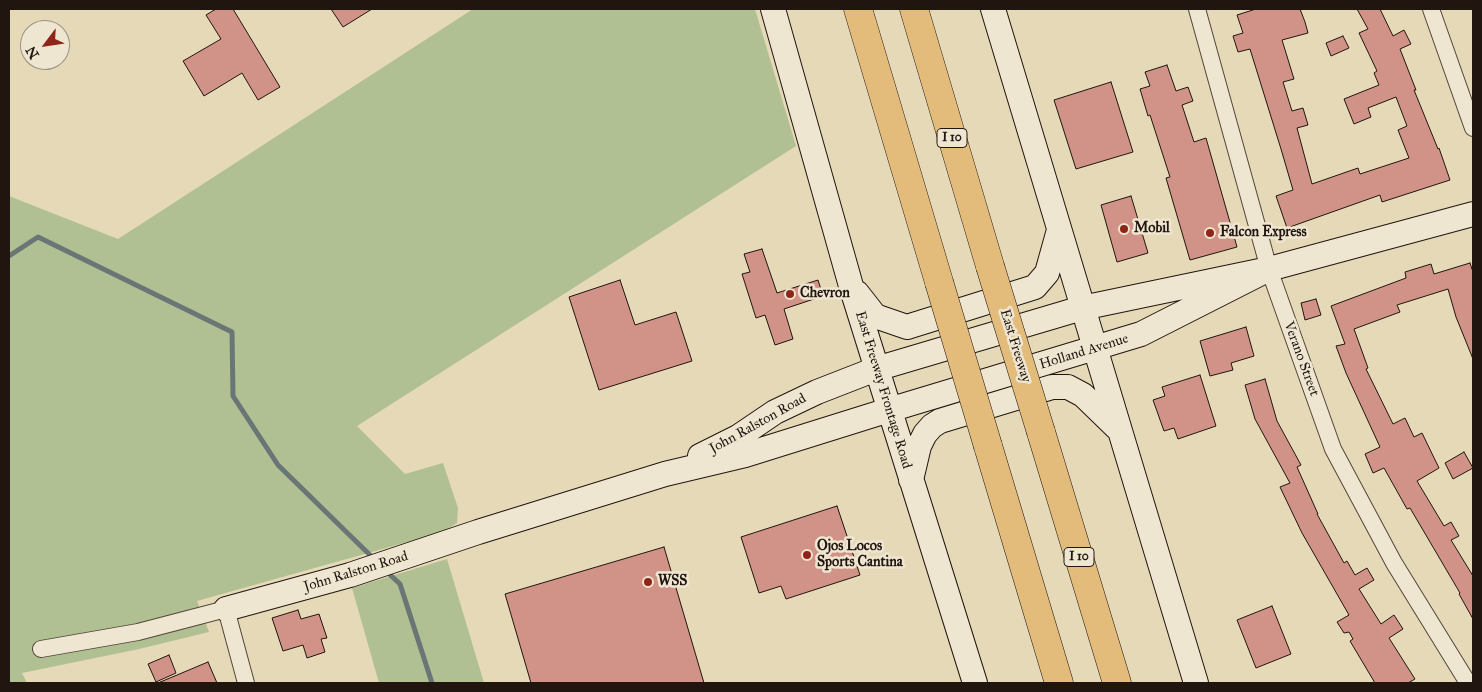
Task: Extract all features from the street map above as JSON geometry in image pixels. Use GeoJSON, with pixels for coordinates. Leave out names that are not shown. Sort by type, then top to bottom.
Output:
{"type":"FeatureCollection","features":[{"type":"Feature","properties":{"kind":"highway"},"geometry":{"type":"LineString","coordinates":[[854,9],[871,51]]}},
{"type":"Feature","properties":{"kind":"highway"},"geometry":{"type":"LineString","coordinates":[[858,9],[1059,683]]}},
{"type":"Feature","properties":{"kind":"highway","name":"East Freeway"},"geometry":{"type":"LineString","coordinates":[[914,9],[1117,683]]}},
{"type":"Feature","properties":{"kind":"main road","name":"East Freeway Frontage Road"},"geometry":{"type":"LineString","coordinates":[[773,9],[851,286],[975,683]]}},
{"type":"Feature","properties":{"kind":"main road"},"geometry":{"type":"LineString","coordinates":[[993,9],[1196,683]]}},
{"type":"Feature","properties":{"kind":"main road","name":"Holland Avenue"},"geometry":{"type":"LineString","coordinates":[[1082,308],[1269,268],[1473,214]]}},
{"type":"Feature","properties":{"kind":"main road"},"geometry":{"type":"LineString","coordinates":[[851,286],[876,316],[907,327],[1035,287],[1047,273],[1059,230]]}},
{"type":"Feature","properties":{"kind":"main road","name":"Holland Avenue"},"geometry":{"type":"LineString","coordinates":[[889,410],[1141,334],[1269,268]]}},
{"type":"Feature","properties":{"kind":"main road","name":"John Ralston Road"},"geometry":{"type":"LineString","coordinates":[[665,474],[738,437],[775,412],[817,392],[876,369],[1082,308]]}},
{"type":"Feature","properties":{"kind":"main road"},"geometry":{"type":"LineString","coordinates":[[911,482],[919,446],[925,434],[932,426],[940,421],[1052,387],[1068,387],[1083,395],[1118,429]]}},
{"type":"Feature","properties":{"kind":"main road","name":"John Ralston Road"},"geometry":{"type":"LineString","coordinates":[[226,609],[350,575],[665,474],[745,455],[889,410]]}},
{"type":"Feature","properties":{"kind":"street","name":"Verano Street"},"geometry":{"type":"LineString","coordinates":[[1196,9],[1269,268],[1333,449],[1394,563],[1468,683]]}},
{"type":"Feature","properties":{"kind":"street"},"geometry":{"type":"LineString","coordinates":[[1431,9],[1473,128]]}},
{"type":"Feature","properties":{"kind":"street"},"geometry":{"type":"LineString","coordinates":[[226,609],[246,683]]}},
{"type":"Feature","properties":{"kind":"street","name":"John Ralston Road"},"geometry":{"type":"LineString","coordinates":[[41,649],[138,632],[226,609]]}},
{"type":"Feature","properties":{"kind":"green space"},"geometry":{"type":"Polygon","coordinates":[[[473,9],[755,9],[796,146],[357,426],[405,474],[443,463],[458,508],[457,523],[443,532],[197,601],[209,632],[139,649],[22,673],[27,683],[9,683],[9,196],[118,239],[473,9]]]}},
{"type":"Feature","properties":{"kind":"green space"},"geometry":{"type":"Polygon","coordinates":[[[447,559],[484,683],[379,683],[352,588],[447,559]]]}},
{"type":"Feature","properties":{"kind":"building"},"geometry":{"type":"Polygon","coordinates":[[[216,9],[233,9],[280,87],[258,100],[242,73],[204,96],[183,61],[221,39],[206,15],[216,9]]]}},
{"type":"Feature","properties":{"kind":"building"},"geometry":{"type":"Polygon","coordinates":[[[331,9],[372,9],[343,27],[331,9]]]}},
{"type":"Feature","properties":{"kind":"building"},"geometry":{"type":"Polygon","coordinates":[[[1256,9],[1300,9],[1305,22],[1308,33],[1282,40],[1294,79],[1283,82],[1292,111],[1303,108],[1308,125],[1297,128],[1312,184],[1358,168],[1360,174],[1409,158],[1398,130],[1407,126],[1396,97],[1368,108],[1371,117],[1354,124],[1344,99],[1379,85],[1374,73],[1377,71],[1359,33],[1368,29],[1357,9],[1380,9],[1393,36],[1404,30],[1411,44],[1400,49],[1416,90],[1414,90],[1439,148],[1450,180],[1382,202],[1380,195],[1287,228],[1276,196],[1293,190],[1250,49],[1238,52],[1233,36],[1243,33],[1237,15],[1256,9]]]}},
{"type":"Feature","properties":{"kind":"building"},"geometry":{"type":"Polygon","coordinates":[[[1343,36],[1349,48],[1331,56],[1326,43],[1343,36]]]}},
{"type":"Feature","properties":{"kind":"building"},"geometry":{"type":"Polygon","coordinates":[[[1167,65],[1176,91],[1188,87],[1193,101],[1182,105],[1194,142],[1206,138],[1237,247],[1190,260],[1166,178],[1170,177],[1140,89],[1150,86],[1145,72],[1167,65]]]}},
{"type":"Feature","properties":{"kind":"building"},"geometry":{"type":"Polygon","coordinates":[[[1111,82],[1133,152],[1076,169],[1054,100],[1111,82]]]}},
{"type":"Feature","properties":{"kind":"building","name":"Mobil"},"geometry":{"type":"Polygon","coordinates":[[[1131,196],[1148,253],[1117,262],[1101,205],[1131,196]]]}},
{"type":"Feature","properties":{"kind":"building"},"geometry":{"type":"Polygon","coordinates":[[[762,249],[777,293],[818,280],[823,296],[784,309],[793,339],[775,345],[765,315],[756,318],[742,274],[750,272],[744,254],[762,249]]]}},
{"type":"Feature","properties":{"kind":"building"},"geometry":{"type":"Polygon","coordinates":[[[1470,263],[1473,272],[1473,359],[1456,317],[1448,289],[1397,305],[1400,312],[1354,329],[1368,368],[1366,369],[1393,424],[1405,418],[1414,437],[1422,433],[1439,468],[1417,481],[1444,526],[1451,522],[1459,536],[1451,540],[1473,576],[1473,619],[1460,593],[1410,508],[1407,509],[1384,468],[1373,473],[1365,454],[1380,447],[1346,373],[1336,346],[1345,344],[1331,306],[1406,278],[1405,272],[1431,264],[1434,274],[1470,263]]]}},
{"type":"Feature","properties":{"kind":"building"},"geometry":{"type":"Polygon","coordinates":[[[620,280],[635,325],[676,312],[692,361],[599,390],[569,297],[620,280]]]}},
{"type":"Feature","properties":{"kind":"building"},"geometry":{"type":"Polygon","coordinates":[[[1316,299],[1321,315],[1305,320],[1301,303],[1316,299]]]}},
{"type":"Feature","properties":{"kind":"building"},"geometry":{"type":"Polygon","coordinates":[[[1246,327],[1254,356],[1231,363],[1233,370],[1210,376],[1200,341],[1246,327]]]}},
{"type":"Feature","properties":{"kind":"building"},"geometry":{"type":"Polygon","coordinates":[[[1200,375],[1216,426],[1178,439],[1174,428],[1164,431],[1153,400],[1165,396],[1162,387],[1200,375]]]}},
{"type":"Feature","properties":{"kind":"building"},"geometry":{"type":"Polygon","coordinates":[[[1265,379],[1277,421],[1301,465],[1297,467],[1317,514],[1344,563],[1347,561],[1355,575],[1367,568],[1374,580],[1359,589],[1381,624],[1394,615],[1403,629],[1389,638],[1415,679],[1408,683],[1375,683],[1350,641],[1353,639],[1349,632],[1344,633],[1337,622],[1349,615],[1302,533],[1280,487],[1290,483],[1255,419],[1245,385],[1265,379]]]}},
{"type":"Feature","properties":{"kind":"building"},"geometry":{"type":"Polygon","coordinates":[[[1464,452],[1473,468],[1453,479],[1445,463],[1464,452]]]}},
{"type":"Feature","properties":{"kind":"building"},"geometry":{"type":"Polygon","coordinates":[[[837,506],[860,575],[786,599],[781,586],[759,593],[741,537],[837,506]]]}},
{"type":"Feature","properties":{"kind":"building"},"geometry":{"type":"Polygon","coordinates":[[[664,547],[704,683],[531,683],[505,594],[664,547]]]}},
{"type":"Feature","properties":{"kind":"building"},"geometry":{"type":"Polygon","coordinates":[[[1272,606],[1291,654],[1256,668],[1237,620],[1272,606]]]}},
{"type":"Feature","properties":{"kind":"building"},"geometry":{"type":"Polygon","coordinates":[[[298,610],[301,619],[319,614],[327,638],[321,639],[325,652],[307,658],[303,645],[283,651],[272,618],[298,610]]]}},
{"type":"Feature","properties":{"kind":"building"},"geometry":{"type":"Polygon","coordinates":[[[169,655],[176,673],[156,682],[148,664],[169,655]]]}},
{"type":"Feature","properties":{"kind":"building"},"geometry":{"type":"Polygon","coordinates":[[[208,662],[217,683],[158,683],[208,662]]]}},
{"type":"Feature","properties":{"kind":"waterway"},"geometry":{"type":"LineString","coordinates":[[9,256],[38,237],[232,332],[233,396],[278,465],[374,559]]}},
{"type":"Feature","properties":{"kind":"waterway"},"geometry":{"type":"LineString","coordinates":[[385,570],[400,584],[432,683]]}},
{"type":"Feature","properties":{"kind":"place","name":"Mobil"},"geometry":{"type":"Point","coordinates":[1124,229]}},
{"type":"Feature","properties":{"kind":"place","name":"Falcon Express"},"geometry":{"type":"Point","coordinates":[1210,233]}},
{"type":"Feature","properties":{"kind":"place","name":"Chevron"},"geometry":{"type":"Point","coordinates":[790,294]}},
{"type":"Feature","properties":{"kind":"place","name":"Ojos Locos Sports Cantina"},"geometry":{"type":"Point","coordinates":[807,555]}},
{"type":"Feature","properties":{"kind":"place","name":"WSS"},"geometry":{"type":"Point","coordinates":[648,582]}}]}
